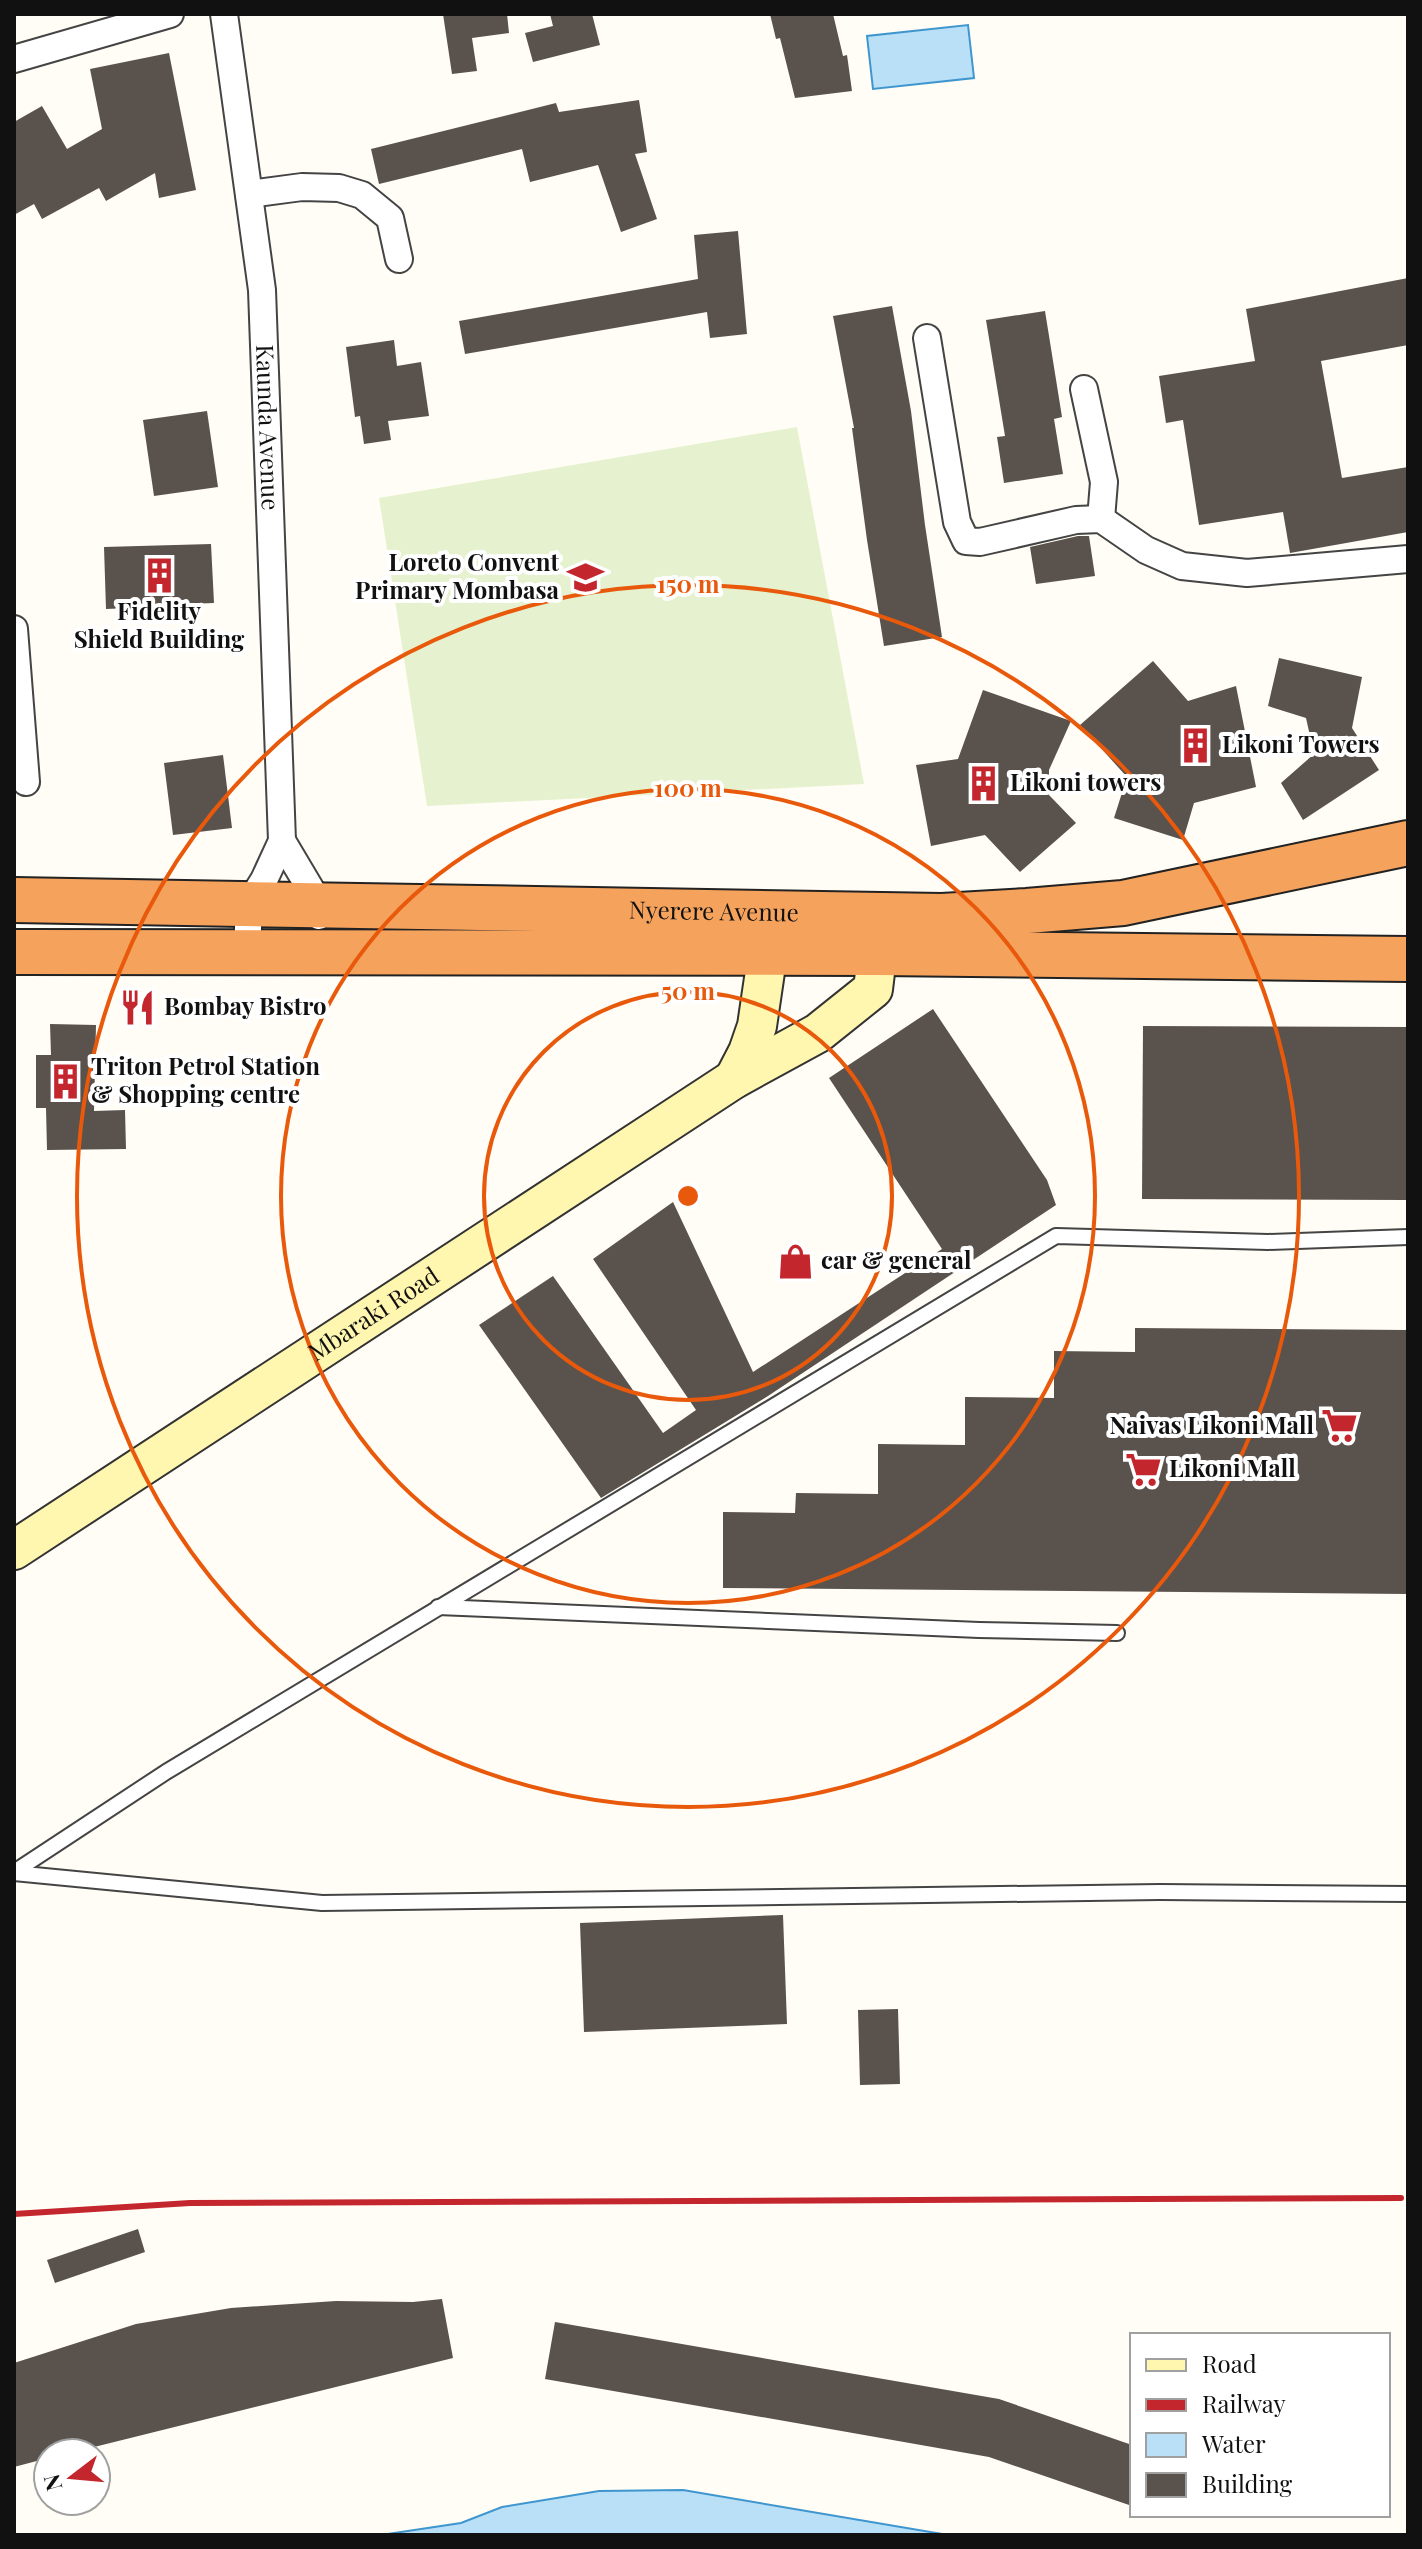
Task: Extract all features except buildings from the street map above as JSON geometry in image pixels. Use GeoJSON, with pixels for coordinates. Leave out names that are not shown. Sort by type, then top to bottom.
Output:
{"type":"FeatureCollection","features":[{"type":"Feature","properties":{"kind":"highway","name":"Nyerere Avenue"},"geometry":{"type":"LineString","coordinates":[[880,934],[984,914],[1123,903],[1408,843]]}},
{"type":"Feature","properties":{"kind":"highway","name":"Nyerere Avenue"},"geometry":{"type":"LineString","coordinates":[[14,900],[320,905],[771,933]]}},
{"type":"Feature","properties":{"kind":"highway","name":"Nyerere Avenue"},"geometry":{"type":"LineString","coordinates":[[14,952],[316,952],[771,933],[880,934],[1408,959]]}},
{"type":"Feature","properties":{"kind":"main road"},"geometry":{"type":"LineString","coordinates":[[734,1079],[757,1026],[771,933]]}},
{"type":"Feature","properties":{"kind":"main road","name":"Mbaraki Road"},"geometry":{"type":"LineString","coordinates":[[14,1550],[734,1079],[818,1033],[873,989],[880,934]]}},
{"type":"Feature","properties":{"kind":"street"},"geometry":{"type":"LineString","coordinates":[[14,59],[170,14]]}},
{"type":"Feature","properties":{"kind":"street","name":"Kaunda Avenue"},"geometry":{"type":"LineString","coordinates":[[224,14],[262,290],[282,841],[249,904]]}},
{"type":"Feature","properties":{"kind":"street"},"geometry":{"type":"LineString","coordinates":[[249,194],[302,187],[339,188],[362,195],[390,218],[399,259]]}},
{"type":"Feature","properties":{"kind":"street"},"geometry":{"type":"LineString","coordinates":[[927,338],[957,522],[966,541],[980,542],[1076,520],[1101,519],[1146,550],[1182,566],[1247,573],[1408,559]]}},
{"type":"Feature","properties":{"kind":"street"},"geometry":{"type":"LineString","coordinates":[[1084,389],[1104,482],[1101,519]]}},
{"type":"Feature","properties":{"kind":"street"},"geometry":{"type":"LineString","coordinates":[[14,629],[26,782]]}},
{"type":"Feature","properties":{"kind":"street","name":"Kaunda Avenue"},"geometry":{"type":"LineString","coordinates":[[282,841],[320,905]]}},
{"type":"Feature","properties":{"kind":"street"},"geometry":{"type":"LineString","coordinates":[[247,952],[249,904]]}},
{"type":"Feature","properties":{"kind":"street"},"geometry":{"type":"LineString","coordinates":[[316,952],[320,905]]}},
{"type":"Feature","properties":{"kind":"lane"},"geometry":{"type":"LineString","coordinates":[[14,1872],[166,1772],[1056,1236],[1268,1242],[1408,1237]]}},
{"type":"Feature","properties":{"kind":"lane"},"geometry":{"type":"LineString","coordinates":[[438,1607],[1117,1633]]}},
{"type":"Feature","properties":{"kind":"lane"},"geometry":{"type":"LineString","coordinates":[[14,1872],[322,1903],[1160,1892],[1408,1894]]}},
{"type":"Feature","properties":{"kind":"green space"},"geometry":{"type":"Polygon","coordinates":[[[797,427],[864,784],[427,806],[379,498],[797,427]]]}},
{"type":"Feature","properties":{"kind":"water"},"geometry":{"type":"Polygon","coordinates":[[[968,25],[974,78],[873,89],[867,36],[968,25]]]}},
{"type":"Feature","properties":{"kind":"water"},"geometry":{"type":"Polygon","coordinates":[[[683,2490],[948,2535],[381,2535],[461,2523],[502,2507],[599,2491],[683,2490]]]}},
{"type":"Feature","properties":{"kind":"railway"},"geometry":{"type":"LineString","coordinates":[[14,2214],[190,2203],[1401,2198]]}},
{"type":"Feature","properties":{"kind":"place","name":"Fidelity Shield Building"},"geometry":{"type":"Point","coordinates":[159,575]}},
{"type":"Feature","properties":{"kind":"place","name":"Loreto Convent Primary Mombasa"},"geometry":{"type":"Point","coordinates":[585,577]}},
{"type":"Feature","properties":{"kind":"place","name":"Likoni Towers"},"geometry":{"type":"Point","coordinates":[1196,745]}},
{"type":"Feature","properties":{"kind":"place","name":"Likoni towers"},"geometry":{"type":"Point","coordinates":[984,783]}},
{"type":"Feature","properties":{"kind":"place","name":"Bombay Bistro"},"geometry":{"type":"Point","coordinates":[138,1007]}},
{"type":"Feature","properties":{"kind":"place","name":"Triton Petrol Station & Shopping centre"},"geometry":{"type":"Point","coordinates":[65,1081]}},
{"type":"Feature","properties":{"kind":"place","name":"car & general"},"geometry":{"type":"Point","coordinates":[795,1261]}},
{"type":"Feature","properties":{"kind":"place","name":"Naivas Likoni Mall"},"geometry":{"type":"Point","coordinates":[1340,1426]}},
{"type":"Feature","properties":{"kind":"place","name":"Likoni Mall"},"geometry":{"type":"Point","coordinates":[1143,1469]}}]}
